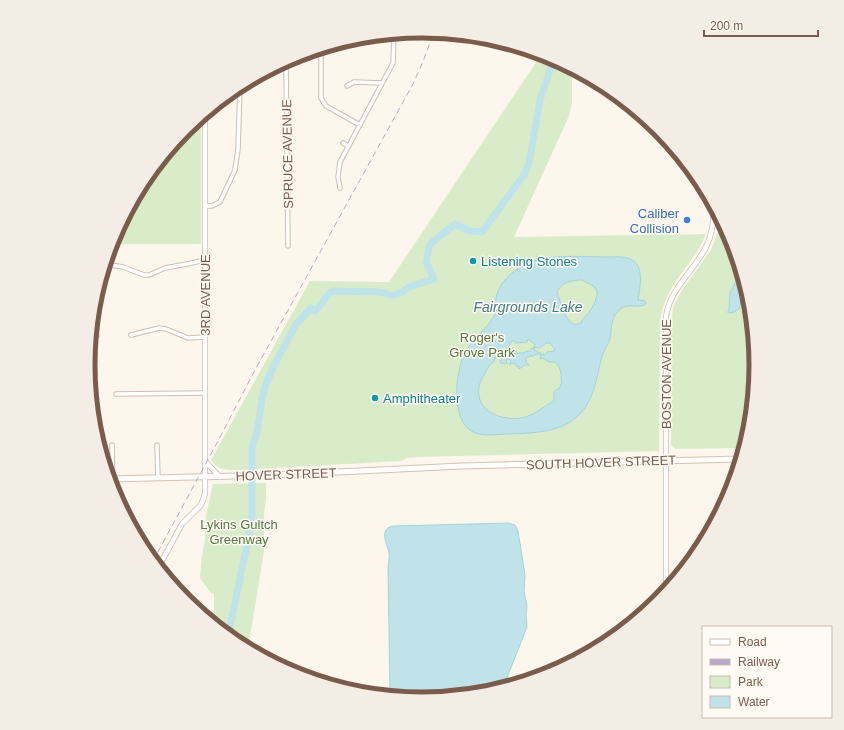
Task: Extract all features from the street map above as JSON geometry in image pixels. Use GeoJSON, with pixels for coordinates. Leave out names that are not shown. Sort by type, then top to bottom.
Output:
{"type":"FeatureCollection","features":[{"type":"Feature","properties":{"kind":"main road","name":"SOUTH HOVER STREET"},"geometry":{"type":"LineString","coordinates":[[462,466],[736,458]]}},
{"type":"Feature","properties":{"kind":"main road","name":"HOVER STREET"},"geometry":{"type":"LineString","coordinates":[[116,479],[236,477],[462,466]]}},
{"type":"Feature","properties":{"kind":"street"},"geometry":{"type":"LineString","coordinates":[[340,188],[338,168],[340,162],[394,59],[394,40]]}},
{"type":"Feature","properties":{"kind":"street"},"geometry":{"type":"LineString","coordinates":[[321,54],[321,98],[323,102],[326,106],[360,125]]}},
{"type":"Feature","properties":{"kind":"street","name":"SPRUCE AVENUE"},"geometry":{"type":"LineString","coordinates":[[286,68],[288,246]]}},
{"type":"Feature","properties":{"kind":"street"},"geometry":{"type":"LineString","coordinates":[[347,86],[354,82],[382,83]]}},
{"type":"Feature","properties":{"kind":"street"},"geometry":{"type":"LineString","coordinates":[[205,206],[212,206],[220,202],[235,170],[238,149],[240,93]]}},
{"type":"Feature","properties":{"kind":"street","name":"3RD AVENUE"},"geometry":{"type":"LineString","coordinates":[[161,562],[184,522],[203,501],[205,494],[205,120]]}},
{"type":"Feature","properties":{"kind":"street"},"geometry":{"type":"LineString","coordinates":[[343,143],[348,146]]}},
{"type":"Feature","properties":{"kind":"street","name":"BOSTON AVENUE"},"geometry":{"type":"LineString","coordinates":[[666,583],[667,309],[676,289],[706,246],[713,228],[713,217]]}},
{"type":"Feature","properties":{"kind":"street"},"geometry":{"type":"LineString","coordinates":[[111,265],[123,267],[144,275],[149,275],[165,268],[205,260]]}},
{"type":"Feature","properties":{"kind":"street"},"geometry":{"type":"LineString","coordinates":[[131,335],[159,328],[166,329],[188,338],[205,337]]}},
{"type":"Feature","properties":{"kind":"street"},"geometry":{"type":"LineString","coordinates":[[116,394],[205,393]]}},
{"type":"Feature","properties":{"kind":"street"},"geometry":{"type":"LineString","coordinates":[[111,468],[112,445]]}},
{"type":"Feature","properties":{"kind":"street"},"geometry":{"type":"LineString","coordinates":[[157,445],[158,478]]}},
{"type":"Feature","properties":{"kind":"street"},"geometry":{"type":"LineString","coordinates":[[205,461],[220,477]]}},
{"type":"Feature","properties":{"kind":"green space","name":"Roger's Grove Park"},"geometry":{"type":"Polygon","coordinates":[[[538,59],[572,75],[572,103],[569,116],[514,237],[706,234],[694,256],[672,287],[662,310],[660,323],[658,452],[417,457],[406,458],[402,461],[238,470],[223,469],[214,464],[211,460],[310,281],[389,282],[538,59]]]}},
{"type":"Feature","properties":{"kind":"green space"},"geometry":{"type":"Polygon","coordinates":[[[201,124],[201,244],[118,244],[129,220],[150,183],[176,149],[201,124]]]}},
{"type":"Feature","properties":{"kind":"green space"},"geometry":{"type":"Polygon","coordinates":[[[718,227],[732,260],[743,301],[746,322],[749,365],[743,429],[738,448],[676,449],[671,445],[672,364],[670,340],[673,307],[682,290],[711,250],[718,231],[718,227]]]}},
{"type":"Feature","properties":{"kind":"green space","name":"Lykins Gultch Greenway"},"geometry":{"type":"Polygon","coordinates":[[[266,483],[264,551],[249,643],[214,617],[214,594],[211,593],[200,578],[205,541],[206,516],[213,484],[266,483]]]}},
{"type":"Feature","properties":{"kind":"water","name":"Fairgrounds Lake"},"geometry":{"type":"Polygon","coordinates":[[[554,257],[622,257],[630,259],[638,266],[640,271],[640,289],[638,300],[645,301],[646,304],[643,306],[625,307],[615,314],[612,321],[610,339],[602,356],[593,391],[586,407],[580,414],[573,420],[558,428],[534,433],[491,435],[477,434],[466,426],[461,417],[458,406],[457,382],[459,370],[462,359],[469,346],[488,325],[495,314],[497,293],[506,278],[524,265],[533,261],[554,257]],[[582,280],[571,281],[559,288],[557,291],[565,315],[571,323],[575,325],[582,322],[590,310],[597,297],[597,292],[591,285],[582,280]],[[528,339],[527,342],[516,343],[515,341],[512,341],[509,345],[511,353],[529,352],[532,348],[533,349],[535,344],[528,339]],[[547,343],[539,348],[535,347],[534,350],[544,355],[547,352],[555,350],[550,343],[547,343]],[[499,352],[496,355],[494,362],[488,368],[479,387],[481,402],[491,413],[505,418],[521,418],[535,413],[554,401],[554,392],[559,389],[562,382],[560,370],[554,362],[548,362],[543,358],[540,359],[541,356],[536,354],[526,358],[526,362],[529,365],[525,365],[519,369],[519,366],[517,367],[515,363],[509,364],[511,362],[510,359],[506,360],[507,364],[501,363],[500,361],[504,356],[499,352]]]}},
{"type":"Feature","properties":{"kind":"water"},"geometry":{"type":"Polygon","coordinates":[[[737,277],[742,297],[739,309],[728,313],[730,292],[737,277]]]}},
{"type":"Feature","properties":{"kind":"water"},"geometry":{"type":"Polygon","coordinates":[[[509,523],[515,525],[518,531],[525,575],[524,591],[527,606],[527,627],[506,681],[486,686],[443,691],[422,692],[390,690],[389,555],[385,533],[389,527],[509,523]]]}},
{"type":"Feature","properties":{"kind":"waterway"},"geometry":{"type":"LineString","coordinates":[[229,629],[252,516],[252,446],[257,433],[262,399],[265,386],[274,366],[296,324],[311,308],[315,311],[332,291],[380,292],[395,295],[401,293],[409,287],[434,279],[426,262],[430,244],[455,224],[469,231],[482,232],[524,175],[529,163],[540,100],[552,65]]}},
{"type":"Feature","properties":{"kind":"railway"},"geometry":{"type":"LineString","coordinates":[[156,555],[255,370],[413,84],[432,38]]}},
{"type":"Feature","properties":{"kind":"place","name":"Caliber Collision"},"geometry":{"type":"Point","coordinates":[687,220]}},
{"type":"Feature","properties":{"kind":"place","name":"Listening Stones"},"geometry":{"type":"Point","coordinates":[473,261]}},
{"type":"Feature","properties":{"kind":"place","name":"Amphitheater"},"geometry":{"type":"Point","coordinates":[375,398]}}]}
